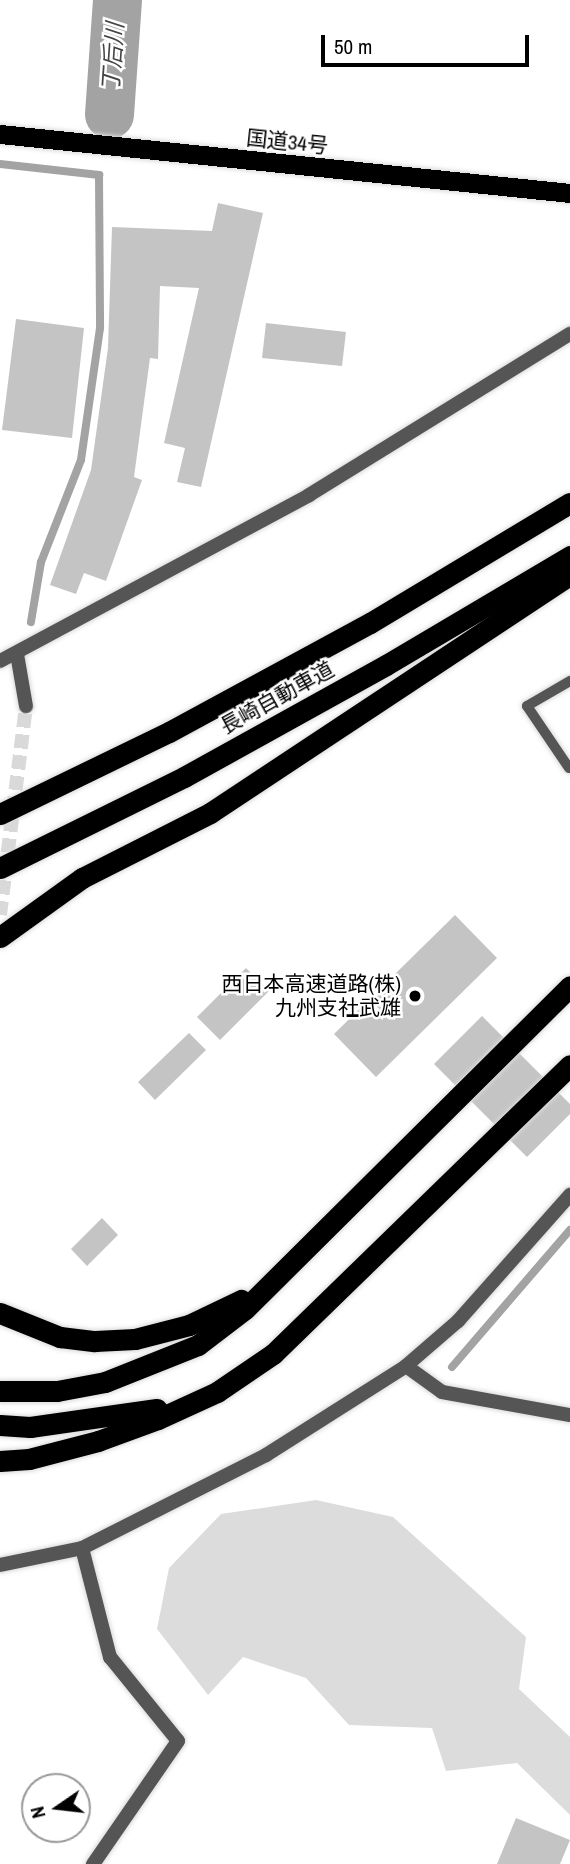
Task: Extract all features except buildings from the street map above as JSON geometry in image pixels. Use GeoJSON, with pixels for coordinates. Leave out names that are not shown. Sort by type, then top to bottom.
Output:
{"type":"FeatureCollection","features":[{"type":"Feature","properties":{"kind":"highway","name":"国道34号"},"geometry":{"type":"LineString","coordinates":[[0,134],[570,192]]}},
{"type":"Feature","properties":{"kind":"highway","name":"長崎自動車道"},"geometry":{"type":"LineString","coordinates":[[0,814],[169,732],[346,636],[570,503]]}},
{"type":"Feature","properties":{"kind":"highway","name":"長崎自動車道"},"geometry":{"type":"LineString","coordinates":[[0,869],[196,771],[570,556]]}},
{"type":"Feature","properties":{"kind":"highway"},"geometry":{"type":"LineString","coordinates":[[0,937],[82,878],[210,813],[570,575]]}},
{"type":"Feature","properties":{"kind":"highway"},"geometry":{"type":"LineString","coordinates":[[0,1391],[69,1389],[105,1382],[163,1362],[198,1345],[245,1309],[299,1252],[570,986]]}},
{"type":"Feature","properties":{"kind":"highway"},"geometry":{"type":"LineString","coordinates":[[0,1461],[30,1459],[98,1441],[216,1392],[273,1354],[570,1065]]}},
{"type":"Feature","properties":{"kind":"highway"},"geometry":{"type":"LineString","coordinates":[[0,1313],[60,1337],[135,1339],[189,1325],[239,1301],[299,1252]]}},
{"type":"Feature","properties":{"kind":"highway"},"geometry":{"type":"LineString","coordinates":[[0,1425],[92,1421],[216,1392]]}},
{"type":"Feature","properties":{"kind":"street"},"geometry":{"type":"LineString","coordinates":[[0,661],[309,495],[570,334]]}},
{"type":"Feature","properties":{"kind":"street"},"geometry":{"type":"LineString","coordinates":[[17,654],[26,706]]}},
{"type":"Feature","properties":{"kind":"street"},"geometry":{"type":"LineString","coordinates":[[0,1564],[82,1548],[266,1455],[406,1366],[458,1321],[570,1195]]}},
{"type":"Feature","properties":{"kind":"street"},"geometry":{"type":"LineString","coordinates":[[406,1366],[442,1392],[570,1415]]}},
{"type":"Feature","properties":{"kind":"street"},"geometry":{"type":"LineString","coordinates":[[82,1548],[110,1657],[177,1741],[93,1864]]}},
{"type":"Feature","properties":{"kind":"lane"},"geometry":{"type":"LineString","coordinates":[[569,768],[527,706],[570,681]]}},
{"type":"Feature","properties":{"kind":"shaded area"},"geometry":{"type":"Polygon","coordinates":[[[316,1500],[393,1517],[526,1637],[519,1689],[570,1737],[570,1815],[517,1763],[446,1771],[432,1728],[349,1725],[306,1678],[243,1657],[208,1695],[157,1629],[169,1568],[221,1514],[316,1500]]]}},
{"type":"Feature","properties":{"kind":"waterway","name":"丁后川"},"geometry":{"type":"LineString","coordinates":[[109,114],[117,0]]}},
{"type":"Feature","properties":{"kind":"waterway"},"geometry":{"type":"LineString","coordinates":[[0,164],[99,175],[100,328],[81,460],[41,562],[31,622]]}},
{"type":"Feature","properties":{"kind":"waterway"},"geometry":{"type":"LineString","coordinates":[[452,1367],[570,1230]]}},
{"type":"Feature","properties":{"kind":"tunnel"},"geometry":{"type":"LineString","coordinates":[[0,915],[26,706]]}},
{"type":"Feature","properties":{"kind":"place","name":"西日本高速道路(株) 九州支社武雄"},"geometry":{"type":"Point","coordinates":[415,996]}}]}
